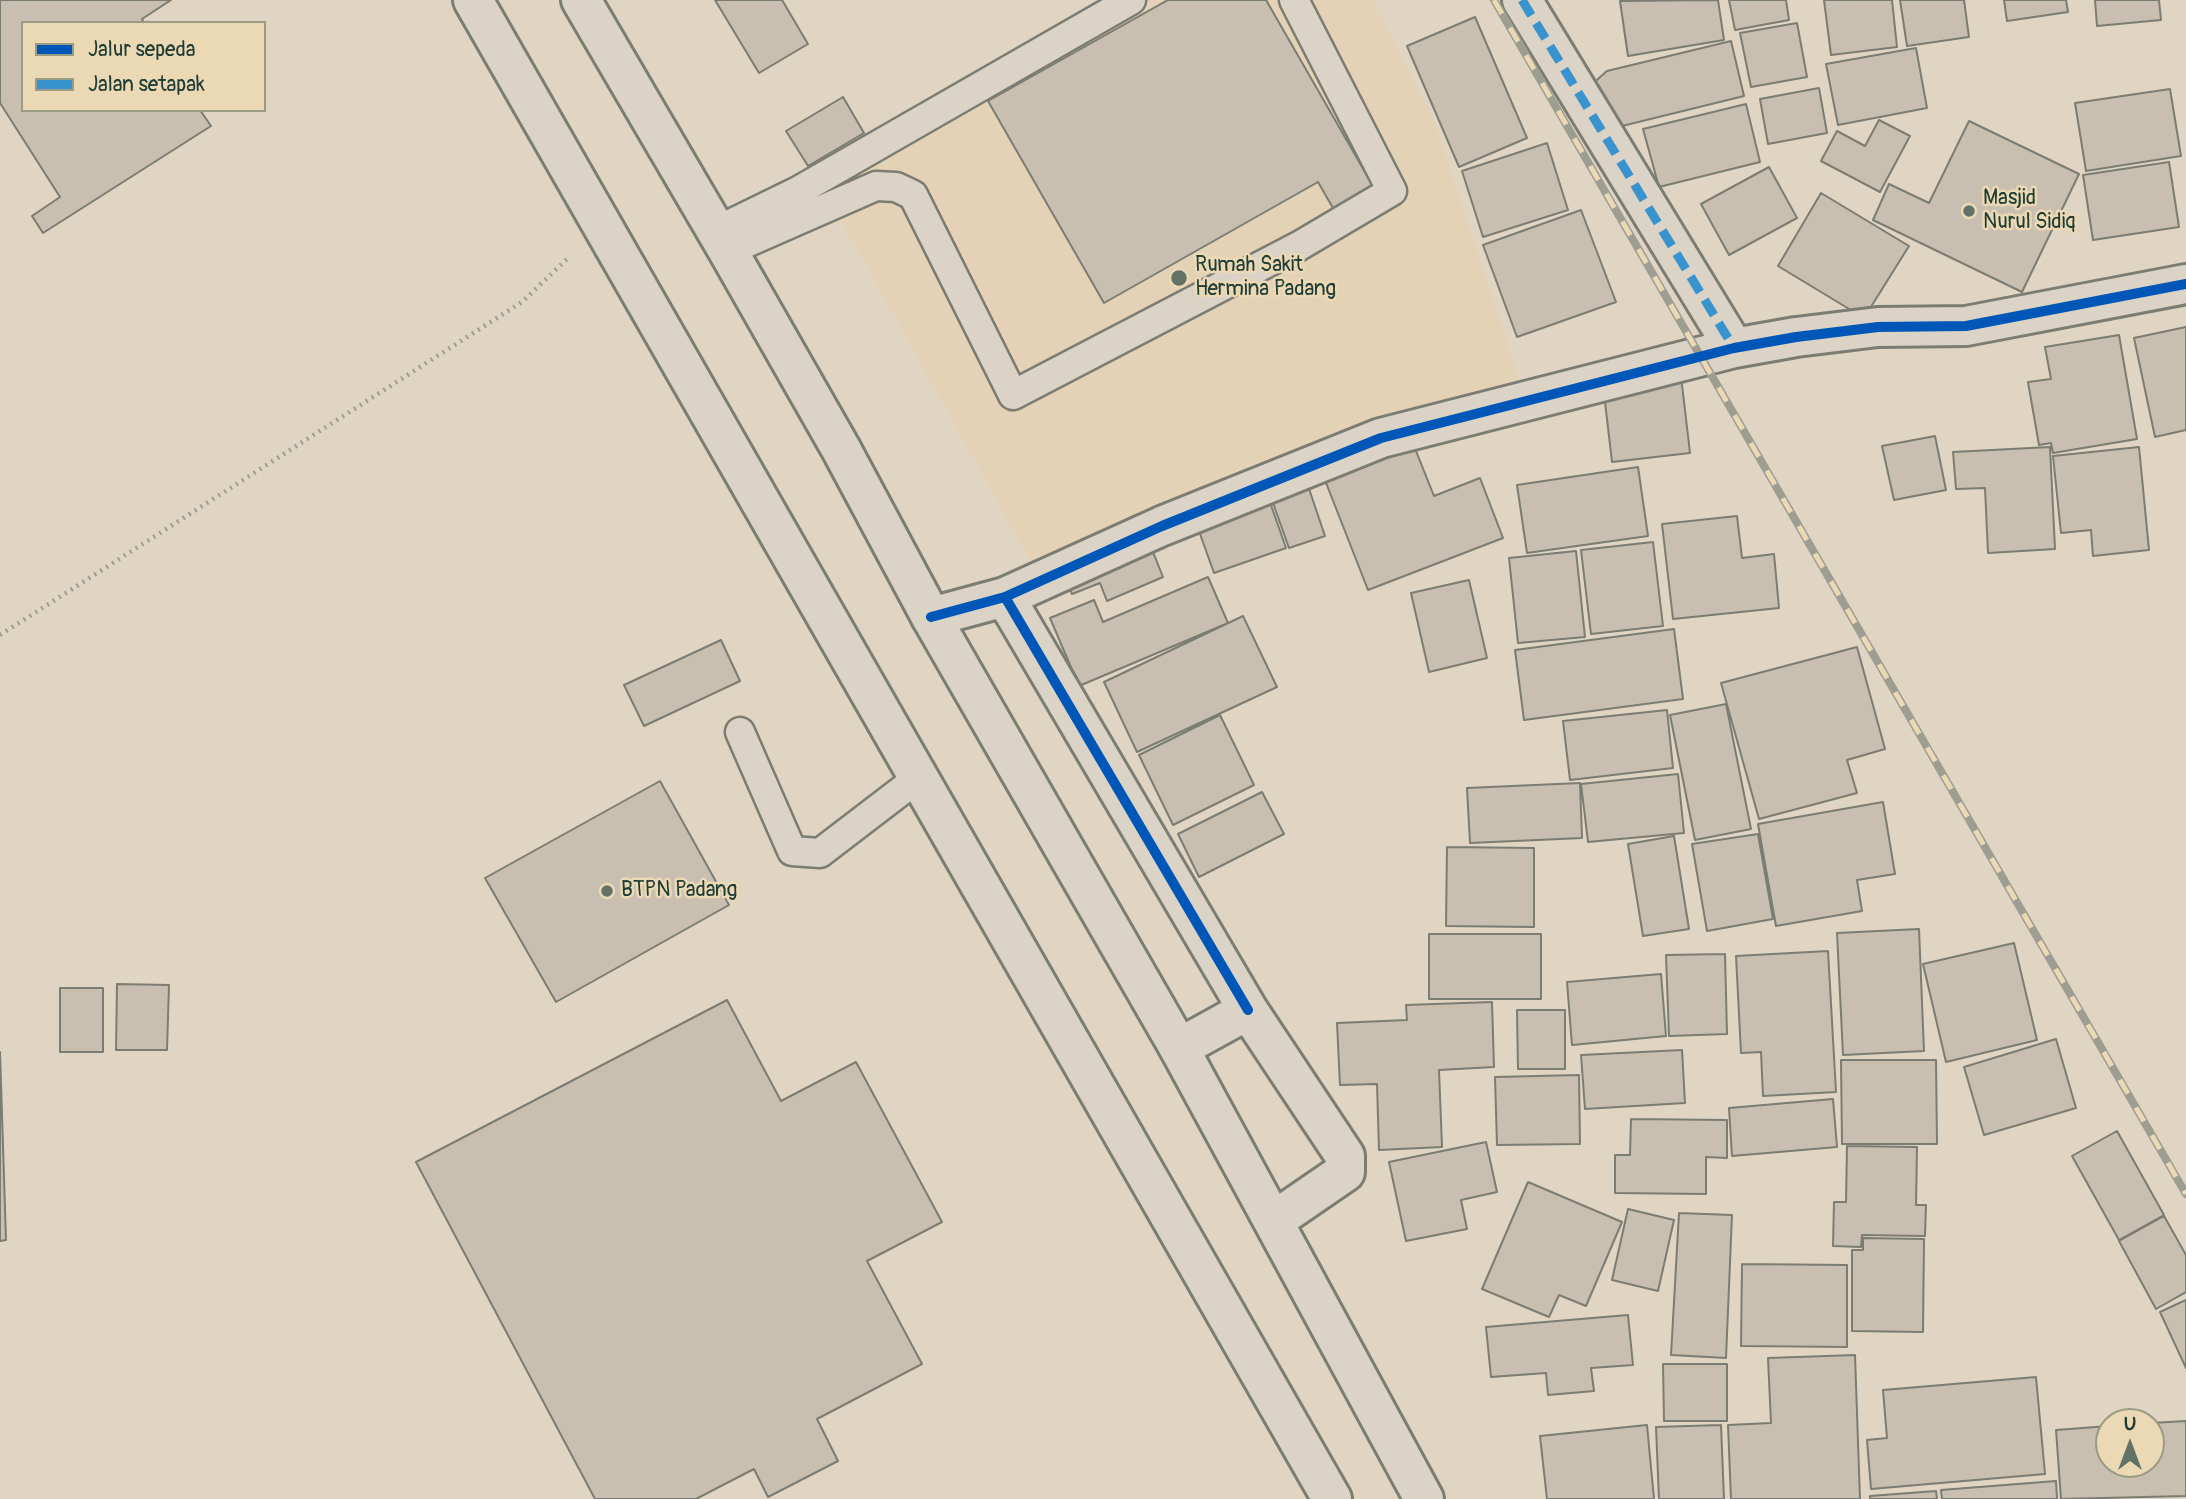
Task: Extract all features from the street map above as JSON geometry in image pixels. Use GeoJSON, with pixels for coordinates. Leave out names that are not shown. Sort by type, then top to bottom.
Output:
{"type":"FeatureCollection","features":[{"type":"Feature","properties":{"kind":"main road"},"geometry":{"type":"LineString","coordinates":[[581,0],[841,449],[931,617],[1179,1048],[1275,1220],[1424,1499]]}},
{"type":"Feature","properties":{"kind":"main road"},"geometry":{"type":"LineString","coordinates":[[1522,0],[1734,348]]}},
{"type":"Feature","properties":{"kind":"main road"},"geometry":{"type":"LineString","coordinates":[[484,4],[604,224],[918,779],[1332,1499]]}},
{"type":"Feature","properties":{"kind":"main road"},"geometry":{"type":"LineString","coordinates":[[931,617],[1006,597],[1162,526],[1381,438],[1734,348],[1878,327],[1966,326],[2186,284]]}},
{"type":"Feature","properties":{"kind":"main road"},"geometry":{"type":"LineString","coordinates":[[1006,597],[1248,1010],[1345,1156],[1345,1172],[1275,1220]]}},
{"type":"Feature","properties":{"kind":"main road"},"geometry":{"type":"LineString","coordinates":[[1179,1048],[1248,1010]]}},
{"type":"Feature","properties":{"kind":"lane"},"geometry":{"type":"LineString","coordinates":[[722,241],[800,190],[1131,0]]}},
{"type":"Feature","properties":{"kind":"lane"},"geometry":{"type":"LineString","coordinates":[[722,241],[876,186],[896,187],[913,195],[1013,395],[1299,246],[1392,191],[1294,0]]}},
{"type":"Feature","properties":{"kind":"lane"},"geometry":{"type":"LineString","coordinates":[[740,732],[792,851],[820,853],[918,779]]}},
{"type":"Feature","properties":{"kind":"path"},"geometry":{"type":"LineString","coordinates":[[0,635],[522,302],[604,224]]}},
{"type":"Feature","properties":{"kind":"shaded area","name":"Rumah Sakit Hermina Padang"},"geometry":{"type":"Polygon","coordinates":[[[1102,0],[1372,0],[1434,121],[1519,379],[1033,566],[816,176],[1102,0]]]}},
{"type":"Feature","properties":{"kind":"building"},"geometry":{"type":"Polygon","coordinates":[[[0,0],[171,0],[142,19],[143,21],[21,21],[21,112],[201,112],[211,126],[43,233],[32,216],[60,197],[0,103],[0,0]]]}},
{"type":"Feature","properties":{"kind":"building"},"geometry":{"type":"Polygon","coordinates":[[[715,0],[782,0],[808,44],[759,73],[715,0]]]}},
{"type":"Feature","properties":{"kind":"building"},"geometry":{"type":"Polygon","coordinates":[[[1168,0],[1266,0],[1373,186],[1333,208],[1318,182],[1104,303],[988,101],[1168,0]]]}},
{"type":"Feature","properties":{"kind":"building"},"geometry":{"type":"Polygon","coordinates":[[[1718,0],[1724,40],[1628,56],[1620,1],[1718,0]]]}},
{"type":"Feature","properties":{"kind":"building"},"geometry":{"type":"Polygon","coordinates":[[[1729,0],[1786,0],[1789,20],[1735,30],[1729,0]]]}},
{"type":"Feature","properties":{"kind":"building"},"geometry":{"type":"Polygon","coordinates":[[[1824,0],[1892,0],[1897,47],[1831,55],[1824,0]]]}},
{"type":"Feature","properties":{"kind":"building"},"geometry":{"type":"Polygon","coordinates":[[[1900,0],[1964,0],[1969,37],[1907,46],[1900,0]]]}},
{"type":"Feature","properties":{"kind":"building"},"geometry":{"type":"Polygon","coordinates":[[[2004,0],[2066,0],[2068,12],[2007,21],[2004,0]]]}},
{"type":"Feature","properties":{"kind":"building"},"geometry":{"type":"Polygon","coordinates":[[[2095,0],[2159,0],[2161,20],[2097,26],[2095,0]]]}},
{"type":"Feature","properties":{"kind":"building"},"geometry":{"type":"Polygon","coordinates":[[[1475,17],[1527,138],[1459,167],[1407,46],[1475,17]]]}},
{"type":"Feature","properties":{"kind":"building"},"geometry":{"type":"Polygon","coordinates":[[[1797,23],[1807,77],[1751,87],[1740,33],[1797,23]]]}},
{"type":"Feature","properties":{"kind":"building"},"geometry":{"type":"Polygon","coordinates":[[[1731,41],[1744,96],[1622,126],[1590,86],[1607,71],[1731,41]]]}},
{"type":"Feature","properties":{"kind":"building"},"geometry":{"type":"Polygon","coordinates":[[[1916,48],[1927,108],[1838,125],[1826,64],[1916,48]]]}},
{"type":"Feature","properties":{"kind":"building"},"geometry":{"type":"Polygon","coordinates":[[[1819,88],[1827,133],[1768,144],[1760,99],[1819,88]]]}},
{"type":"Feature","properties":{"kind":"building"},"geometry":{"type":"Polygon","coordinates":[[[2170,89],[2181,156],[2086,171],[2075,103],[2170,89]]]}},
{"type":"Feature","properties":{"kind":"building"},"geometry":{"type":"Polygon","coordinates":[[[843,97],[864,133],[808,166],[786,131],[843,97]]]}},
{"type":"Feature","properties":{"kind":"building"},"geometry":{"type":"Polygon","coordinates":[[[1746,104],[1760,162],[1659,187],[1643,129],[1746,104]]]}},
{"type":"Feature","properties":{"kind":"building"},"geometry":{"type":"Polygon","coordinates":[[[1879,120],[1910,136],[1880,192],[1821,161],[1837,131],[1865,146],[1879,120]]]}},
{"type":"Feature","properties":{"kind":"building","name":"Masjid Nurul Sidiq"},"geometry":{"type":"Polygon","coordinates":[[[1969,121],[2079,174],[2022,292],[1873,220],[1889,184],[1929,203],[1969,121]]]}},
{"type":"Feature","properties":{"kind":"building"},"geometry":{"type":"Polygon","coordinates":[[[1547,143],[1568,210],[1483,237],[1462,171],[1547,143]]]}},
{"type":"Feature","properties":{"kind":"building"},"geometry":{"type":"Polygon","coordinates":[[[2169,162],[2179,227],[2093,240],[2083,175],[2169,162]]]}},
{"type":"Feature","properties":{"kind":"building"},"geometry":{"type":"Polygon","coordinates":[[[1769,167],[1797,218],[1729,255],[1701,204],[1769,167]]]}},
{"type":"Feature","properties":{"kind":"building"},"geometry":{"type":"Polygon","coordinates":[[[1821,193],[1909,246],[1864,318],[1778,266],[1821,193]]]}},
{"type":"Feature","properties":{"kind":"building"},"geometry":{"type":"Polygon","coordinates":[[[1581,210],[1616,302],[1517,337],[1483,245],[1581,210]]]}},
{"type":"Feature","properties":{"kind":"building"},"geometry":{"type":"Polygon","coordinates":[[[2186,327],[2186,430],[2155,437],[2134,338],[2186,327]]]}},
{"type":"Feature","properties":{"kind":"building"},"geometry":{"type":"Polygon","coordinates":[[[2119,335],[2137,439],[2053,453],[2051,443],[2039,445],[2028,382],[2051,379],[2045,347],[2119,335]]]}},
{"type":"Feature","properties":{"kind":"building"},"geometry":{"type":"Polygon","coordinates":[[[1681,376],[1690,453],[1612,462],[1603,385],[1681,376]]]}},
{"type":"Feature","properties":{"kind":"building"},"geometry":{"type":"Polygon","coordinates":[[[1410,436],[1434,496],[1480,478],[1503,538],[1368,590],[1321,470],[1410,436]]]}},
{"type":"Feature","properties":{"kind":"building"},"geometry":{"type":"Polygon","coordinates":[[[1935,436],[1946,490],[1894,500],[1882,446],[1935,436]]]}},
{"type":"Feature","properties":{"kind":"building"},"geometry":{"type":"Polygon","coordinates":[[[2050,447],[2055,549],[1988,553],[1985,488],[1956,489],[1953,452],[2050,447]]]}},
{"type":"Feature","properties":{"kind":"building"},"geometry":{"type":"Polygon","coordinates":[[[2139,447],[2149,550],[2093,556],[2091,530],[2061,533],[2053,456],[2139,447]]]}},
{"type":"Feature","properties":{"kind":"building"},"geometry":{"type":"Polygon","coordinates":[[[1638,467],[1648,536],[1527,553],[1517,485],[1638,467]]]}},
{"type":"Feature","properties":{"kind":"building"},"geometry":{"type":"Polygon","coordinates":[[[1305,477],[1325,536],[1289,548],[1268,489],[1305,477]]]}},
{"type":"Feature","properties":{"kind":"building"},"geometry":{"type":"Polygon","coordinates":[[[1266,491],[1286,548],[1214,573],[1194,517],[1266,491]]]}},
{"type":"Feature","properties":{"kind":"building"},"geometry":{"type":"Polygon","coordinates":[[[1737,516],[1742,558],[1774,554],[1779,608],[1673,619],[1662,524],[1737,516]]]}},
{"type":"Feature","properties":{"kind":"building"},"geometry":{"type":"Polygon","coordinates":[[[1149,542],[1163,577],[1107,601],[1100,583],[1072,594],[1065,578],[1149,542]]]}},
{"type":"Feature","properties":{"kind":"building"},"geometry":{"type":"Polygon","coordinates":[[[1653,542],[1663,626],[1591,634],[1581,550],[1653,542]]]}},
{"type":"Feature","properties":{"kind":"building"},"geometry":{"type":"Polygon","coordinates":[[[1576,551],[1585,637],[1518,643],[1509,558],[1576,551]]]}},
{"type":"Feature","properties":{"kind":"building"},"geometry":{"type":"Polygon","coordinates":[[[1208,577],[1228,623],[1079,686],[1050,618],[1094,600],[1103,622],[1208,577]]]}},
{"type":"Feature","properties":{"kind":"building"},"geometry":{"type":"Polygon","coordinates":[[[1469,580],[1487,658],[1429,672],[1411,593],[1469,580]]]}},
{"type":"Feature","properties":{"kind":"building"},"geometry":{"type":"Polygon","coordinates":[[[1243,616],[1277,687],[1137,752],[1104,682],[1243,616]]]}},
{"type":"Feature","properties":{"kind":"building"},"geometry":{"type":"Polygon","coordinates":[[[1674,629],[1683,699],[1524,720],[1515,650],[1674,629]]]}},
{"type":"Feature","properties":{"kind":"building"},"geometry":{"type":"Polygon","coordinates":[[[721,640],[740,681],[644,726],[624,685],[721,640]]]}},
{"type":"Feature","properties":{"kind":"building"},"geometry":{"type":"Polygon","coordinates":[[[1857,647],[1885,749],[1847,760],[1857,793],[1759,819],[1721,683],[1857,647]]]}},
{"type":"Feature","properties":{"kind":"building"},"geometry":{"type":"Polygon","coordinates":[[[1726,704],[1751,829],[1695,840],[1670,715],[1726,704]]]}},
{"type":"Feature","properties":{"kind":"building"},"geometry":{"type":"Polygon","coordinates":[[[1667,710],[1673,768],[1570,780],[1563,721],[1667,710]]]}},
{"type":"Feature","properties":{"kind":"building"},"geometry":{"type":"Polygon","coordinates":[[[1220,715],[1254,785],[1173,825],[1139,755],[1220,715]]]}},
{"type":"Feature","properties":{"kind":"building"},"geometry":{"type":"Polygon","coordinates":[[[1678,774],[1684,833],[1588,842],[1581,784],[1678,774]]]}},
{"type":"Feature","properties":{"kind":"building","name":"BTPN Padang"},"geometry":{"type":"Polygon","coordinates":[[[660,781],[729,905],[556,1002],[485,878],[660,781]]]}},
{"type":"Feature","properties":{"kind":"building"},"geometry":{"type":"Polygon","coordinates":[[[1580,783],[1582,838],[1470,843],[1467,788],[1580,783]]]}},
{"type":"Feature","properties":{"kind":"building"},"geometry":{"type":"Polygon","coordinates":[[[1262,792],[1284,834],[1199,877],[1178,834],[1262,792]]]}},
{"type":"Feature","properties":{"kind":"building"},"geometry":{"type":"Polygon","coordinates":[[[1883,802],[1895,874],[1857,880],[1862,911],[1776,926],[1758,824],[1883,802]]]}},
{"type":"Feature","properties":{"kind":"building"},"geometry":{"type":"Polygon","coordinates":[[[1758,834],[1773,919],[1707,931],[1692,844],[1758,834]]]}},
{"type":"Feature","properties":{"kind":"building"},"geometry":{"type":"Polygon","coordinates":[[[1674,836],[1689,929],[1643,936],[1628,844],[1674,836]]]}},
{"type":"Feature","properties":{"kind":"building"},"geometry":{"type":"Polygon","coordinates":[[[1447,847],[1534,848],[1534,927],[1446,926],[1447,847]]]}},
{"type":"Feature","properties":{"kind":"building"},"geometry":{"type":"Polygon","coordinates":[[[1919,929],[1924,1051],[1843,1055],[1837,933],[1919,929]]]}},
{"type":"Feature","properties":{"kind":"building"},"geometry":{"type":"Polygon","coordinates":[[[1429,934],[1541,934],[1541,999],[1429,999],[1429,934]]]}},
{"type":"Feature","properties":{"kind":"building"},"geometry":{"type":"Polygon","coordinates":[[[2014,943],[2037,1040],[1946,1062],[1923,964],[2014,943]]]}},
{"type":"Feature","properties":{"kind":"building"},"geometry":{"type":"Polygon","coordinates":[[[1828,951],[1836,1092],[1763,1096],[1761,1052],[1741,1053],[1736,956],[1828,951]]]}},
{"type":"Feature","properties":{"kind":"building"},"geometry":{"type":"Polygon","coordinates":[[[1725,954],[1727,1034],[1669,1036],[1666,955],[1725,954]]]}},
{"type":"Feature","properties":{"kind":"building"},"geometry":{"type":"Polygon","coordinates":[[[1661,974],[1666,1036],[1572,1045],[1567,982],[1661,974]]]}},
{"type":"Feature","properties":{"kind":"building"},"geometry":{"type":"Polygon","coordinates":[[[117,984],[169,985],[167,1050],[116,1050],[117,984]]]}},
{"type":"Feature","properties":{"kind":"building"},"geometry":{"type":"Polygon","coordinates":[[[60,988],[103,988],[103,1052],[60,1052],[60,988]]]}},
{"type":"Feature","properties":{"kind":"building"},"geometry":{"type":"Polygon","coordinates":[[[727,1000],[781,1101],[856,1062],[942,1222],[867,1261],[922,1364],[817,1419],[838,1461],[768,1497],[754,1469],[696,1499],[595,1499],[416,1162],[727,1000]]]}},
{"type":"Feature","properties":{"kind":"building"},"geometry":{"type":"Polygon","coordinates":[[[1492,1002],[1494,1067],[1439,1070],[1442,1147],[1379,1150],[1377,1084],[1340,1085],[1337,1023],[1407,1020],[1406,1005],[1492,1002]]]}},
{"type":"Feature","properties":{"kind":"building"},"geometry":{"type":"Polygon","coordinates":[[[1517,1010],[1565,1010],[1565,1069],[1518,1069],[1517,1010]]]}},
{"type":"Feature","properties":{"kind":"building"},"geometry":{"type":"Polygon","coordinates":[[[2056,1039],[2076,1108],[1984,1135],[1964,1067],[2056,1039]]]}},
{"type":"Feature","properties":{"kind":"building"},"geometry":{"type":"Polygon","coordinates":[[[1682,1050],[1685,1103],[1585,1109],[1581,1055],[1682,1050]]]}},
{"type":"Feature","properties":{"kind":"building"},"geometry":{"type":"Polygon","coordinates":[[[0,1052],[6,1240],[0,1241],[0,1052]]]}},
{"type":"Feature","properties":{"kind":"building"},"geometry":{"type":"Polygon","coordinates":[[[1841,1060],[1936,1060],[1937,1144],[1842,1144],[1841,1060]]]}},
{"type":"Feature","properties":{"kind":"building"},"geometry":{"type":"Polygon","coordinates":[[[1579,1075],[1580,1144],[1497,1145],[1495,1077],[1579,1075]]]}},
{"type":"Feature","properties":{"kind":"building"},"geometry":{"type":"Polygon","coordinates":[[[1833,1099],[1837,1147],[1732,1156],[1729,1108],[1833,1099]]]}},
{"type":"Feature","properties":{"kind":"building"},"geometry":{"type":"Polygon","coordinates":[[[1631,1119],[1727,1120],[1727,1158],[1706,1157],[1706,1194],[1615,1193],[1615,1155],[1630,1155],[1631,1119]]]}},
{"type":"Feature","properties":{"kind":"building"},"geometry":{"type":"Polygon","coordinates":[[[2117,1131],[2164,1215],[2119,1240],[2072,1156],[2117,1131]]]}},
{"type":"Feature","properties":{"kind":"building"},"geometry":{"type":"Polygon","coordinates":[[[1486,1142],[1497,1192],[1461,1200],[1467,1229],[1406,1241],[1389,1162],[1486,1142]]]}},
{"type":"Feature","properties":{"kind":"building"},"geometry":{"type":"Polygon","coordinates":[[[1847,1146],[1917,1147],[1916,1205],[1926,1205],[1925,1236],[1862,1235],[1861,1247],[1833,1246],[1834,1202],[1846,1202],[1847,1146]]]}},
{"type":"Feature","properties":{"kind":"building"},"geometry":{"type":"Polygon","coordinates":[[[1528,1182],[1622,1222],[1586,1306],[1559,1295],[1549,1317],[1482,1289],[1528,1182]]]}},
{"type":"Feature","properties":{"kind":"building"},"geometry":{"type":"Polygon","coordinates":[[[1628,1209],[1674,1220],[1658,1291],[1612,1280],[1628,1209]]]}},
{"type":"Feature","properties":{"kind":"building"},"geometry":{"type":"Polygon","coordinates":[[[1679,1213],[1732,1215],[1726,1358],[1671,1355],[1679,1213]]]}},
{"type":"Feature","properties":{"kind":"building"},"geometry":{"type":"Polygon","coordinates":[[[2164,1216],[2186,1255],[2186,1292],[2156,1309],[2119,1241],[2164,1216]]]}},
{"type":"Feature","properties":{"kind":"building"},"geometry":{"type":"Polygon","coordinates":[[[1863,1238],[1924,1239],[1923,1332],[1852,1331],[1852,1250],[1863,1250],[1863,1238]]]}},
{"type":"Feature","properties":{"kind":"building"},"geometry":{"type":"Polygon","coordinates":[[[1742,1264],[1847,1265],[1847,1347],[1741,1346],[1742,1264]]]}},
{"type":"Feature","properties":{"kind":"building"},"geometry":{"type":"Polygon","coordinates":[[[2186,1300],[2186,1368],[2160,1312],[2186,1300]]]}},
{"type":"Feature","properties":{"kind":"building"},"geometry":{"type":"Polygon","coordinates":[[[1628,1315],[1633,1365],[1591,1368],[1594,1391],[1548,1395],[1546,1373],[1491,1377],[1486,1327],[1628,1315]]]}},
{"type":"Feature","properties":{"kind":"building"},"geometry":{"type":"Polygon","coordinates":[[[1855,1355],[1860,1499],[1731,1499],[1728,1425],[1771,1423],[1768,1358],[1855,1355]]]}},
{"type":"Feature","properties":{"kind":"building"},"geometry":{"type":"Polygon","coordinates":[[[1663,1364],[1727,1364],[1727,1421],[1664,1421],[1663,1364]]]}},
{"type":"Feature","properties":{"kind":"building"},"geometry":{"type":"Polygon","coordinates":[[[2036,1377],[2045,1474],[1871,1489],[1867,1440],[1887,1438],[1883,1390],[2036,1377]]]}},
{"type":"Feature","properties":{"kind":"building"},"geometry":{"type":"Polygon","coordinates":[[[2186,1421],[2186,1496],[2061,1499],[2056,1430],[2095,1427],[2095,1478],[2165,1478],[2165,1422],[2186,1421]]]}},
{"type":"Feature","properties":{"kind":"building"},"geometry":{"type":"Polygon","coordinates":[[[1647,1425],[1654,1499],[1547,1499],[1540,1436],[1647,1425]]]}},
{"type":"Feature","properties":{"kind":"building"},"geometry":{"type":"Polygon","coordinates":[[[1721,1425],[1724,1499],[1659,1499],[1656,1427],[1721,1425]]]}},
{"type":"Feature","properties":{"kind":"building"},"geometry":{"type":"Polygon","coordinates":[[[2056,1481],[2057,1499],[1942,1499],[1941,1490],[2056,1481]]]}},
{"type":"Feature","properties":{"kind":"building"},"geometry":{"type":"Polygon","coordinates":[[[1936,1491],[1937,1499],[1870,1499],[1870,1496],[1936,1491]]]}},
{"type":"Feature","properties":{"kind":"railway"},"geometry":{"type":"LineString","coordinates":[[1494,0],[2186,1194]]}},
{"type":"Feature","properties":{"kind":"marked path"},"geometry":{"type":"LineString","coordinates":[[1522,0],[1734,348]]}},
{"type":"Feature","properties":{"kind":"cycle path"},"geometry":{"type":"LineString","coordinates":[[931,617],[1005,597],[1162,526],[1381,438],[1734,348],[1878,327],[1966,326],[2186,284]]}},
{"type":"Feature","properties":{"kind":"cycle path"},"geometry":{"type":"LineString","coordinates":[[1005,597],[1248,1010]]}},
{"type":"Feature","properties":{"kind":"place","name":"Masjid Nurul Sidiq"},"geometry":{"type":"Point","coordinates":[1969,211]}},
{"type":"Feature","properties":{"kind":"place","name":"Rumah Sakit Hermina Padang"},"geometry":{"type":"Point","coordinates":[1179,278]}},
{"type":"Feature","properties":{"kind":"place","name":"BTPN Padang"},"geometry":{"type":"Point","coordinates":[607,891]}}]}
